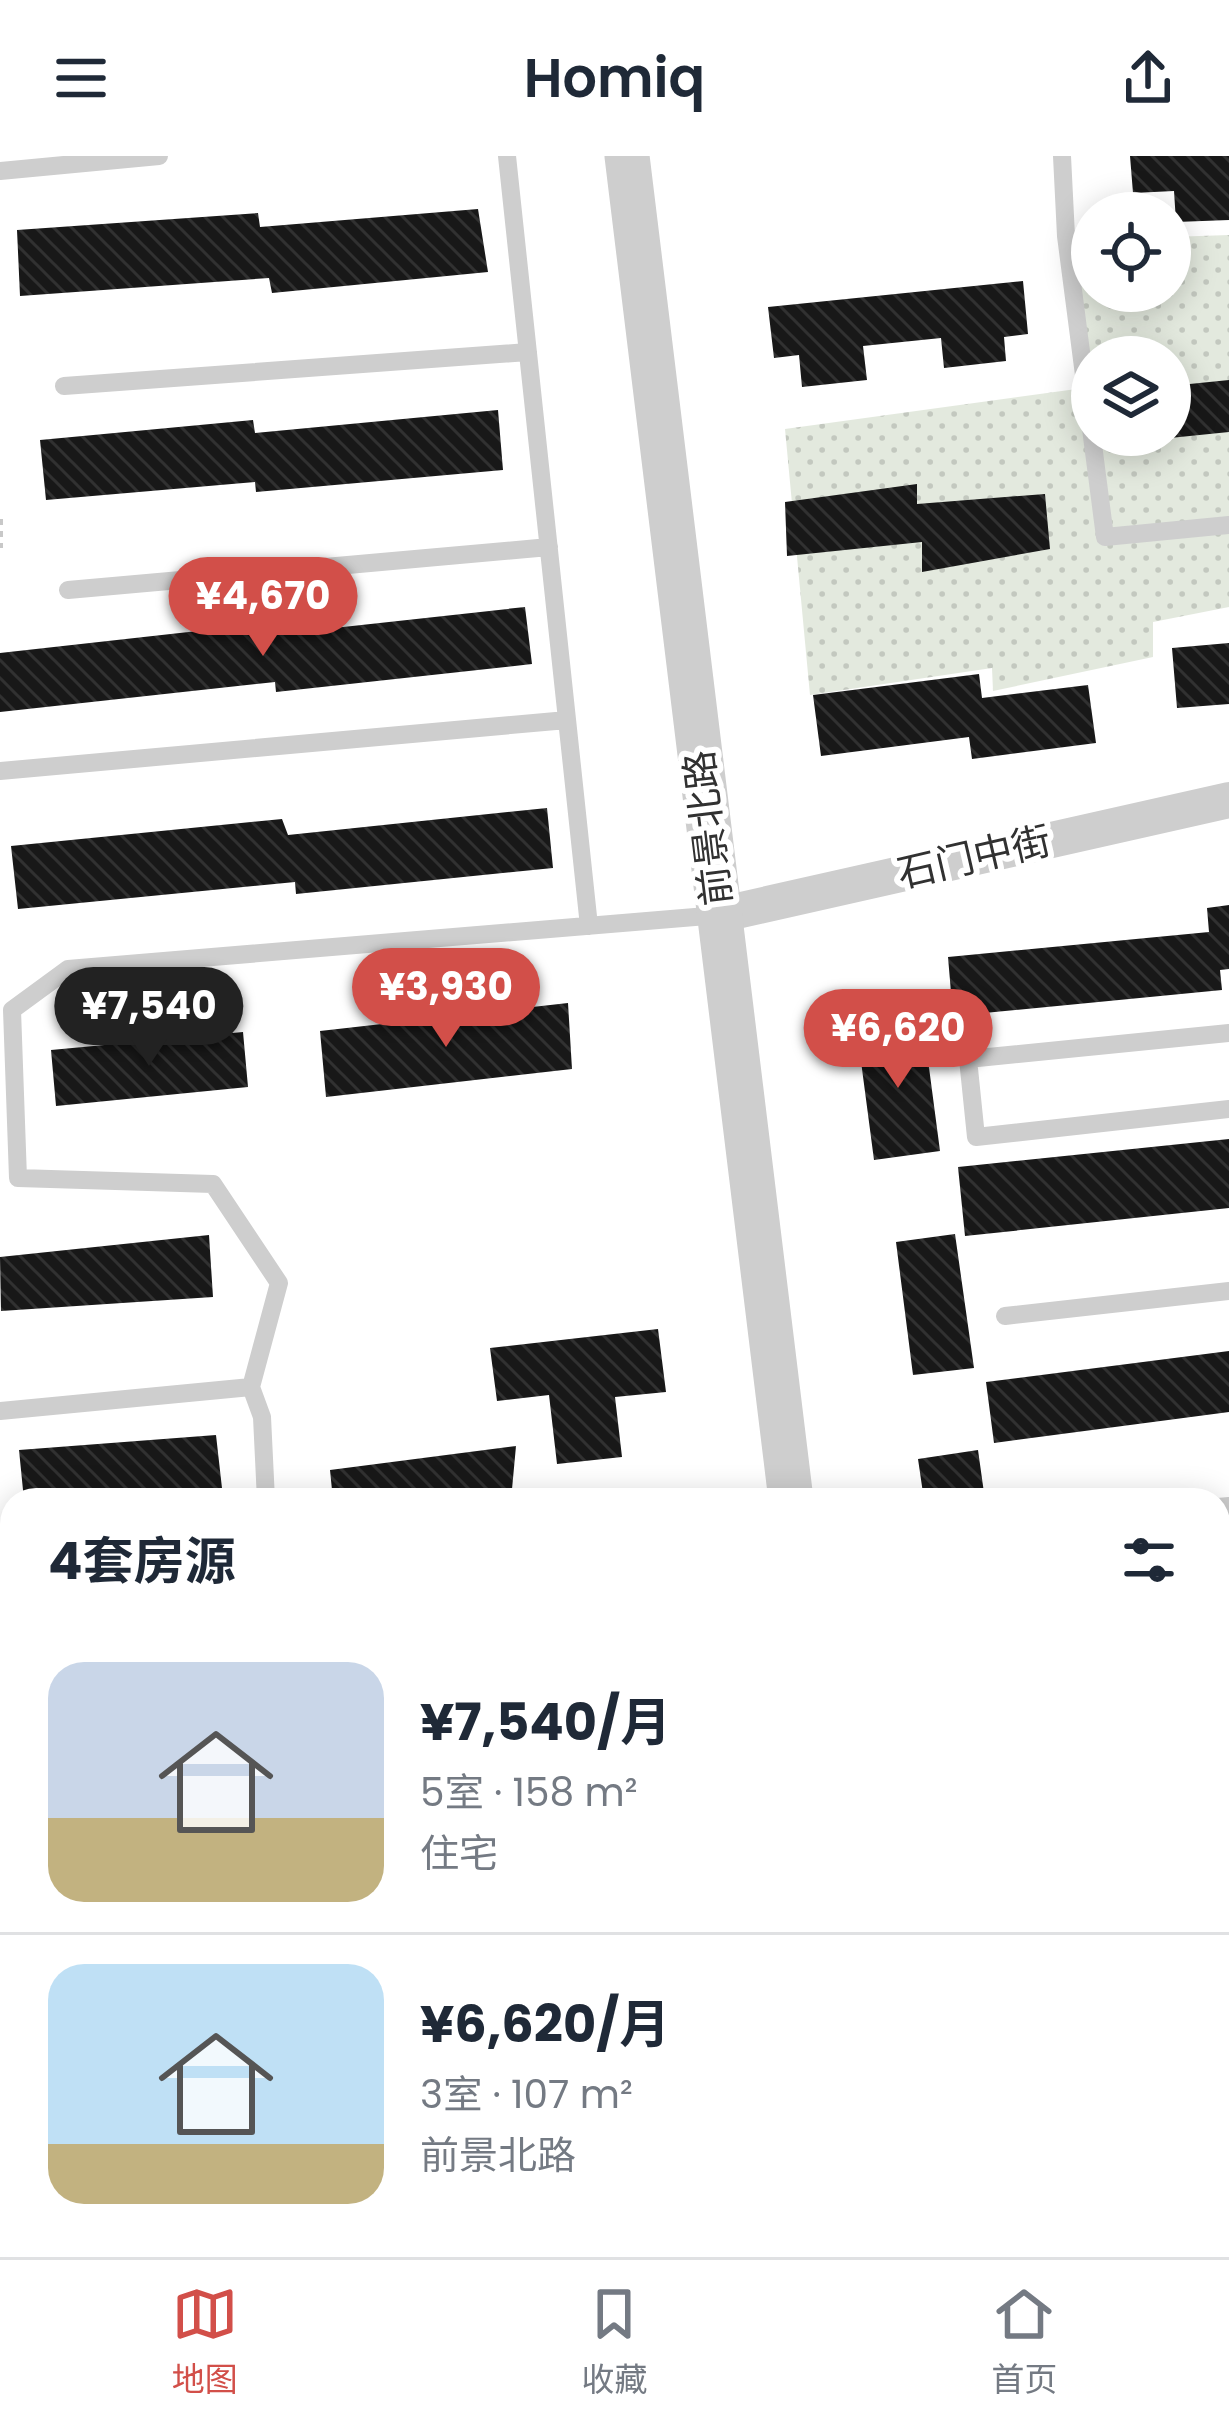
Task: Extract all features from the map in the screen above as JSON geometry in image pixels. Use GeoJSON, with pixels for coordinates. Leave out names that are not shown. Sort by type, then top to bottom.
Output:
{"type":"FeatureCollection","features":[{"type":"Feature","properties":{"kind":"street","name":"前景北路"},"geometry":{"type":"LineString","coordinates":[[627,156],[790,1488]]}},
{"type":"Feature","properties":{"kind":"street","name":"石门中街"},"geometry":{"type":"LineString","coordinates":[[719,915],[1229,800]]}},
{"type":"Feature","properties":{"kind":"lane"},"geometry":{"type":"LineString","coordinates":[[0,171],[159,156]]}},
{"type":"Feature","properties":{"kind":"lane"},"geometry":{"type":"LineString","coordinates":[[507,156],[589,926]]}},
{"type":"Feature","properties":{"kind":"lane"},"geometry":{"type":"LineString","coordinates":[[1062,156],[1066,236],[1105,537],[1229,525]]}},
{"type":"Feature","properties":{"kind":"lane"},"geometry":{"type":"LineString","coordinates":[[64,386],[528,352]]}},
{"type":"Feature","properties":{"kind":"lane"},"geometry":{"type":"LineString","coordinates":[[68,590],[549,547]]}},
{"type":"Feature","properties":{"kind":"lane"},"geometry":{"type":"LineString","coordinates":[[0,771],[567,720]]}},
{"type":"Feature","properties":{"kind":"lane"},"geometry":{"type":"LineString","coordinates":[[265,1488],[262,1417],[251,1387],[279,1283],[213,1184],[18,1178],[12,1010],[68,969],[719,915]]}},
{"type":"Feature","properties":{"kind":"lane"},"geometry":{"type":"LineString","coordinates":[[1229,1033],[968,1059],[976,1137],[1229,1109]]}},
{"type":"Feature","properties":{"kind":"lane"},"geometry":{"type":"LineString","coordinates":[[1005,1316],[1229,1291]]}},
{"type":"Feature","properties":{"kind":"lane"},"geometry":{"type":"LineString","coordinates":[[0,1411],[251,1387]]}},
{"type":"Feature","properties":{"kind":"path"},"geometry":{"type":"LineString","coordinates":[[0,519],[0,548]]}},
{"type":"Feature","properties":{"kind":"shaded area"},"geometry":{"type":"Polygon","coordinates":[[[1229,235],[1229,607],[1153,622],[1153,657],[993,691],[992,668],[810,695],[785,429],[1071,390],[1071,456],[1191,456],[1191,336],[1085,336],[1083,312],[1191,312],[1191,236],[1229,235]]]}},
{"type":"Feature","properties":{"kind":"building"},"geometry":{"type":"Polygon","coordinates":[[[1130,156],[1229,156],[1229,220],[1191,221],[1191,192],[1133,192],[1130,156]]]}},
{"type":"Feature","properties":{"kind":"building"},"geometry":{"type":"Polygon","coordinates":[[[478,209],[488,272],[272,293],[269,278],[20,296],[17,230],[258,213],[260,227],[478,209]]]}},
{"type":"Feature","properties":{"kind":"building"},"geometry":{"type":"Polygon","coordinates":[[[1023,281],[1028,334],[1004,337],[1006,361],[944,368],[941,338],[863,346],[867,380],[802,387],[799,355],[774,358],[768,307],[1023,281]]]}},
{"type":"Feature","properties":{"kind":"building"},"geometry":{"type":"Polygon","coordinates":[[[1229,380],[1229,432],[1191,436],[1191,384],[1229,380]]]}},
{"type":"Feature","properties":{"kind":"building"},"geometry":{"type":"Polygon","coordinates":[[[498,410],[503,470],[256,492],[255,482],[46,500],[40,440],[253,420],[255,433],[498,410]]]}},
{"type":"Feature","properties":{"kind":"building"},"geometry":{"type":"Polygon","coordinates":[[[917,484],[917,504],[1045,494],[1050,549],[922,572],[922,542],[787,556],[785,502],[917,484]]]}},
{"type":"Feature","properties":{"kind":"building"},"geometry":{"type":"Polygon","coordinates":[[[525,607],[532,664],[276,692],[275,682],[0,712],[0,653],[269,623],[270,635],[525,607]]]}},
{"type":"Feature","properties":{"kind":"building"},"geometry":{"type":"Polygon","coordinates":[[[1229,643],[1229,704],[1177,708],[1172,648],[1229,643]]]}},
{"type":"Feature","properties":{"kind":"building"},"geometry":{"type":"Polygon","coordinates":[[[979,674],[982,698],[1088,685],[1096,743],[972,759],[969,737],[821,756],[813,695],[979,674]]]}},
{"type":"Feature","properties":{"kind":"building"},"geometry":{"type":"Polygon","coordinates":[[[547,808],[553,868],[296,894],[295,882],[18,909],[11,846],[282,819],[288,835],[547,808]]]}},
{"type":"Feature","properties":{"kind":"building"},"geometry":{"type":"Polygon","coordinates":[[[1229,905],[1229,969],[1220,970],[1222,990],[953,1016],[948,957],[1209,932],[1207,908],[1229,905]]]}},
{"type":"Feature","properties":{"kind":"building"},"geometry":{"type":"Polygon","coordinates":[[[568,1003],[572,1069],[326,1097],[320,1031],[568,1003]]]}},
{"type":"Feature","properties":{"kind":"building"},"geometry":{"type":"Polygon","coordinates":[[[923,1022],[940,1151],[874,1160],[857,1031],[923,1022]]]}},
{"type":"Feature","properties":{"kind":"building"},"geometry":{"type":"Polygon","coordinates":[[[243,1032],[248,1087],[56,1106],[51,1050],[243,1032]]]}},
{"type":"Feature","properties":{"kind":"building"},"geometry":{"type":"Polygon","coordinates":[[[1229,1139],[1229,1208],[965,1236],[958,1167],[1229,1139]]]}},
{"type":"Feature","properties":{"kind":"building"},"geometry":{"type":"Polygon","coordinates":[[[955,1234],[974,1368],[913,1375],[896,1242],[955,1234]]]}},
{"type":"Feature","properties":{"kind":"building"},"geometry":{"type":"Polygon","coordinates":[[[209,1235],[213,1297],[1,1311],[0,1257],[209,1235]]]}},
{"type":"Feature","properties":{"kind":"building"},"geometry":{"type":"Polygon","coordinates":[[[658,1329],[666,1392],[615,1397],[622,1457],[557,1464],[549,1395],[497,1401],[490,1348],[658,1329]]]}},
{"type":"Feature","properties":{"kind":"building"},"geometry":{"type":"Polygon","coordinates":[[[1229,1351],[1229,1412],[994,1443],[986,1382],[1229,1351]]]}},
{"type":"Feature","properties":{"kind":"building"},"geometry":{"type":"Polygon","coordinates":[[[216,1435],[222,1488],[23,1488],[19,1450],[216,1435]]]}},
{"type":"Feature","properties":{"kind":"building"},"geometry":{"type":"Polygon","coordinates":[[[516,1446],[512,1488],[332,1488],[330,1470],[516,1446]]]}},
{"type":"Feature","properties":{"kind":"building"},"geometry":{"type":"Polygon","coordinates":[[[978,1450],[983,1488],[922,1488],[918,1459],[978,1450]]]}}]}
